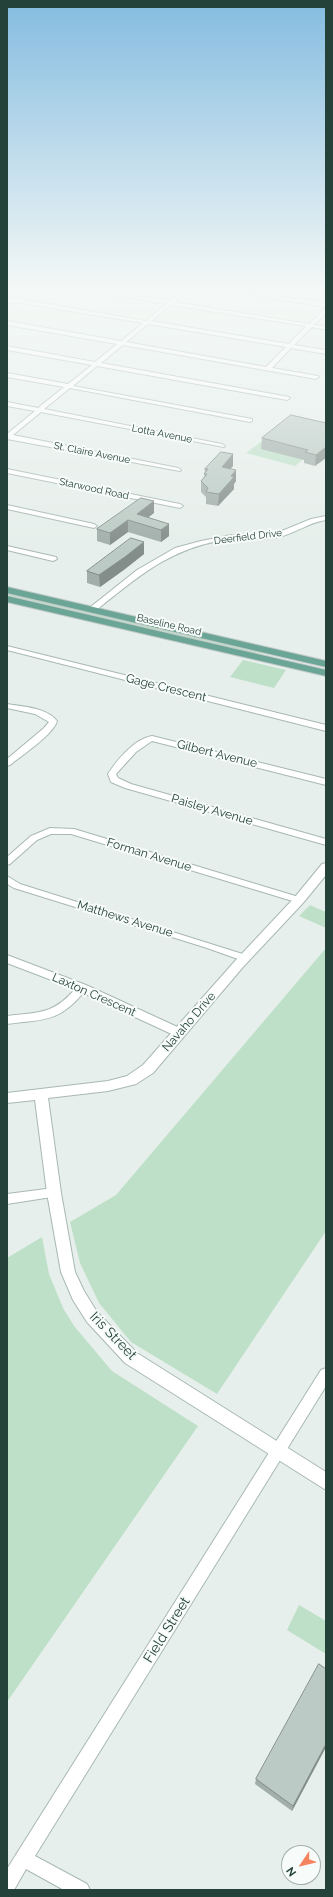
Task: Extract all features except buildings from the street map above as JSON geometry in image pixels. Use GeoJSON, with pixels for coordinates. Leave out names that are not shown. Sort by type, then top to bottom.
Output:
{"type":"FeatureCollection","features":[{"type":"Feature","properties":{"kind":"main road","name":"Baseline Road"},"geometry":{"type":"LineString","coordinates":[[7,590],[326,664]]}},
{"type":"Feature","properties":{"kind":"main road","name":"Baseline Road"},"geometry":{"type":"LineString","coordinates":[[7,599],[326,673]]}},
{"type":"Feature","properties":{"kind":"street"},"geometry":{"type":"LineString","coordinates":[[15,377],[250,420]]}},
{"type":"Feature","properties":{"kind":"street"},"geometry":{"type":"LineString","coordinates":[[7,436],[82,377]]}},
{"type":"Feature","properties":{"kind":"street"},"geometry":{"type":"LineString","coordinates":[[167,377],[287,398]]}},
{"type":"Feature","properties":{"kind":"street","name":"Lotta Avenue"},"geometry":{"type":"LineString","coordinates":[[7,404],[222,446]]}},
{"type":"Feature","properties":{"kind":"street","name":"St. Claire Avenue"},"geometry":{"type":"LineString","coordinates":[[7,436],[178,470]]}},
{"type":"Feature","properties":{"kind":"street","name":"Starwood Road"},"geometry":{"type":"LineString","coordinates":[[7,470],[180,506]]}},
{"type":"Feature","properties":{"kind":"street"},"geometry":{"type":"LineString","coordinates":[[7,507],[94,526]]}},
{"type":"Feature","properties":{"kind":"street","name":"Deerfield Drive"},"geometry":{"type":"LineString","coordinates":[[92,609],[149,566],[172,552],[198,544],[232,537],[278,535],[312,520],[326,518]]}},
{"type":"Feature","properties":{"kind":"street"},"geometry":{"type":"LineString","coordinates":[[7,548],[53,559]]}},
{"type":"Feature","properties":{"kind":"street","name":"Gage Crescent"},"geometry":{"type":"LineString","coordinates":[[7,648],[326,728]]}},
{"type":"Feature","properties":{"kind":"street"},"geometry":{"type":"LineString","coordinates":[[7,706],[41,714],[53,721],[52,725],[47,730],[7,763]]}},
{"type":"Feature","properties":{"kind":"street","name":"Gilbert Avenue"},"geometry":{"type":"LineString","coordinates":[[117,767],[148,739],[157,739],[326,782]]}},
{"type":"Feature","properties":{"kind":"street","name":"Paisley Avenue"},"geometry":{"type":"LineString","coordinates":[[117,767],[112,774],[114,780],[128,786],[326,842]]}},
{"type":"Feature","properties":{"kind":"street","name":"Forman Avenue"},"geometry":{"type":"LineString","coordinates":[[7,862],[34,838],[50,831],[71,831],[299,900]]}},
{"type":"Feature","properties":{"kind":"street","name":"Navaho Drive"},"geometry":{"type":"LineString","coordinates":[[7,1098],[108,1086],[131,1080],[148,1068],[245,958],[299,900],[326,867]]}},
{"type":"Feature","properties":{"kind":"street","name":"Matthews Avenue"},"geometry":{"type":"LineString","coordinates":[[7,879],[17,886],[208,944],[245,958]]}},
{"type":"Feature","properties":{"kind":"street","name":"Laxton Crescent"},"geometry":{"type":"LineString","coordinates":[[7,959],[82,988],[180,1033]]}},
{"type":"Feature","properties":{"kind":"street"},"geometry":{"type":"LineString","coordinates":[[7,1020],[58,1011],[65,1006],[82,988]]}},
{"type":"Feature","properties":{"kind":"street","name":"Iris Street"},"geometry":{"type":"LineString","coordinates":[[41,1094],[54,1193],[68,1272],[78,1295],[92,1317],[131,1358],[326,1482]]}},
{"type":"Feature","properties":{"kind":"street"},"geometry":{"type":"LineString","coordinates":[[7,1199],[54,1193]]}},
{"type":"Feature","properties":{"kind":"street","name":"Field Street"},"geometry":{"type":"LineString","coordinates":[[7,1885],[326,1374]]}},
{"type":"Feature","properties":{"kind":"street"},"geometry":{"type":"LineString","coordinates":[[24,1859],[81,1890]]}},
{"type":"Feature","properties":{"kind":"green space"},"geometry":{"type":"Polygon","coordinates":[[[287,422],[326,441],[295,466],[246,453],[287,422]]]}},
{"type":"Feature","properties":{"kind":"green space"},"geometry":{"type":"Polygon","coordinates":[[[7,593],[272,655],[246,651],[7,595],[7,593]]]}},
{"type":"Feature","properties":{"kind":"green space"},"geometry":{"type":"Polygon","coordinates":[[[243,660],[286,670],[274,688],[230,677],[243,660]]]}},
{"type":"Feature","properties":{"kind":"green space"},"geometry":{"type":"Polygon","coordinates":[[[310,905],[326,912],[326,928],[299,916],[310,905]]]}},
{"type":"Feature","properties":{"kind":"green space"},"geometry":{"type":"Polygon","coordinates":[[[326,948],[326,1231],[217,1394],[131,1342],[99,1303],[80,1263],[70,1222],[116,1195],[326,948]]]}},
{"type":"Feature","properties":{"kind":"green space"},"geometry":{"type":"Polygon","coordinates":[[[42,1237],[49,1274],[63,1308],[74,1326],[112,1371],[198,1426],[7,1702],[7,1258],[42,1237]]]}},
{"type":"Feature","properties":{"kind":"green space"},"geometry":{"type":"Polygon","coordinates":[[[299,1605],[326,1621],[326,1654],[287,1630],[299,1605]]]}}]}
